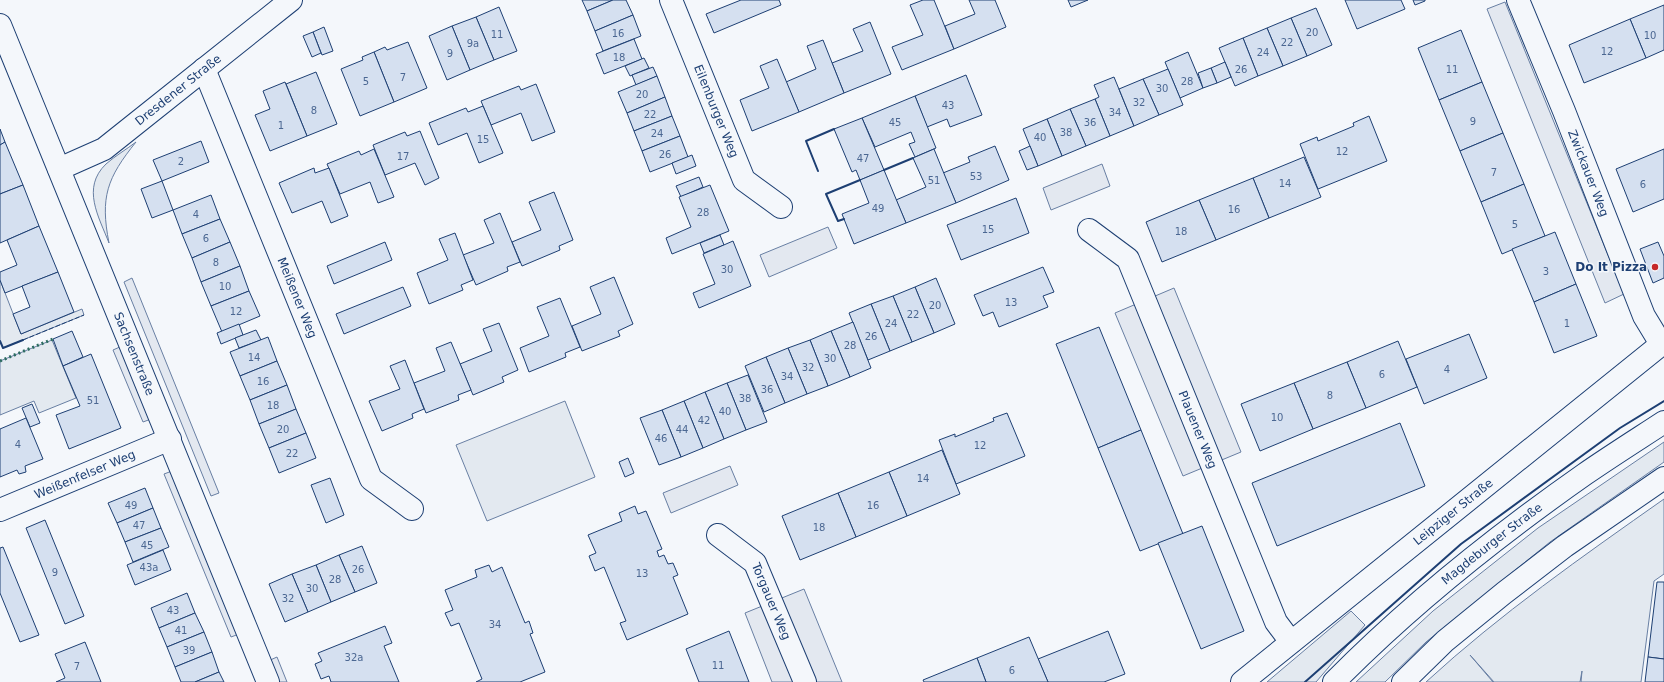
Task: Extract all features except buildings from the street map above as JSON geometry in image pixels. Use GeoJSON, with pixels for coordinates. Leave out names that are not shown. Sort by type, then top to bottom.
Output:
{"type":"FeatureCollection","features":[{"type":"Feature","properties":{"kind":"street","name":"Dresdener Straße"},"geometry":{"type":"LineString","coordinates":[[59,169],[104,149],[291,0]]}},
{"type":"Feature","properties":{"kind":"street","name":"Eilenburger Weg"},"geometry":{"type":"LineString","coordinates":[[671,0],[744,180],[781,207]]}},
{"type":"Feature","properties":{"kind":"street","name":"Zwickauer Weg"},"geometry":{"type":"LineString","coordinates":[[1518,0],[1564,111],[1644,316],[1662,343]]}},
{"type":"Feature","properties":{"kind":"street","name":"Sachsenstraße"},"geometry":{"type":"LineString","coordinates":[[0,25],[268,682]]}},
{"type":"Feature","properties":{"kind":"street","name":"Meißener Weg"},"geometry":{"type":"LineString","coordinates":[[204,69],[370,479],[412,509]]}},
{"type":"Feature","properties":{"kind":"street","name":"Plauener Weg"},"geometry":{"type":"LineString","coordinates":[[1090,230],[1128,259],[1276,622],[1291,642]]}},
{"type":"Feature","properties":{"kind":"street","name":"Leipziger Straße"},"geometry":{"type":"LineString","coordinates":[[1242,682],[1662,343]]}},
{"type":"Feature","properties":{"kind":"street","name":"Magdeburger Straße"},"geometry":{"type":"LineString","coordinates":[[1334,682],[1361,654],[1467,563],[1586,473],[1664,422]]}},
{"type":"Feature","properties":{"kind":"street","name":"Weißenfelser Weg"},"geometry":{"type":"LineString","coordinates":[[0,510],[170,439]]}},
{"type":"Feature","properties":{"kind":"street"},"geometry":{"type":"LineString","coordinates":[[1402,682],[1445,641],[1504,593],[1565,546],[1664,478]]}},
{"type":"Feature","properties":{"kind":"street","name":"Torgauer Weg"},"geometry":{"type":"LineString","coordinates":[[718,535],[755,563],[805,682]]}},
{"type":"Feature","properties":{"kind":"shaded area"},"geometry":{"type":"Polygon","coordinates":[[[1505,2],[1624,294],[1605,303],[1487,9],[1505,2]]]}},
{"type":"Feature","properties":{"kind":"shaded area"},"geometry":{"type":"Polygon","coordinates":[[[136,142],[118,166],[108,189],[105,213],[109,243],[94,203],[93,193],[95,183],[99,173],[106,164],[136,142]]]}},
{"type":"Feature","properties":{"kind":"shaded area"},"geometry":{"type":"Polygon","coordinates":[[[1102,164],[1110,186],[1051,210],[1043,188],[1102,164]]]}},
{"type":"Feature","properties":{"kind":"shaded area"},"geometry":{"type":"Polygon","coordinates":[[[828,227],[837,248],[769,277],[760,255],[828,227]]]}},
{"type":"Feature","properties":{"kind":"shaded area"},"geometry":{"type":"Polygon","coordinates":[[[132,278],[219,493],[211,496],[124,282],[132,278]]]}},
{"type":"Feature","properties":{"kind":"shaded area"},"geometry":{"type":"Polygon","coordinates":[[[0,280],[21,334],[82,309],[84,315],[3,348],[0,342],[0,280]]]}},
{"type":"Feature","properties":{"kind":"shaded area"},"geometry":{"type":"Polygon","coordinates":[[[1174,288],[1241,452],[1183,476],[1115,313],[1174,288]]]}},
{"type":"Feature","properties":{"kind":"shaded area"},"geometry":{"type":"Polygon","coordinates":[[[52,340],[76,398],[39,413],[34,401],[0,415],[0,361],[52,340]]]}},
{"type":"Feature","properties":{"kind":"shaded area"},"geometry":{"type":"Polygon","coordinates":[[[122,346],[151,419],[143,422],[113,350],[122,346]]]}},
{"type":"Feature","properties":{"kind":"shaded area"},"geometry":{"type":"Polygon","coordinates":[[[565,401],[595,477],[487,521],[456,445],[565,401]]]}},
{"type":"Feature","properties":{"kind":"shaded area"},"geometry":{"type":"Polygon","coordinates":[[[1664,442],[1664,462],[1550,542],[1426,642],[1385,682],[1356,682],[1433,611],[1538,528],[1664,442]]]}},
{"type":"Feature","properties":{"kind":"shaded area"},"geometry":{"type":"Polygon","coordinates":[[[730,466],[738,485],[671,513],[663,493],[730,466]]]}},
{"type":"Feature","properties":{"kind":"shaded area"},"geometry":{"type":"Polygon","coordinates":[[[172,471],[239,634],[231,637],[164,474],[172,471]]]}},
{"type":"Feature","properties":{"kind":"shaded area"},"geometry":{"type":"Polygon","coordinates":[[[1664,499],[1664,574],[1654,581],[1641,682],[1581,682],[1582,671],[1580,682],[1494,682],[1470,655],[1493,682],[1426,682],[1512,609],[1664,499]]]}},
{"type":"Feature","properties":{"kind":"shaded area"},"geometry":{"type":"Polygon","coordinates":[[[804,589],[842,682],[772,682],[745,613],[804,589]]]}},
{"type":"Feature","properties":{"kind":"shaded area"},"geometry":{"type":"Polygon","coordinates":[[[1351,611],[1365,625],[1316,682],[1267,682],[1351,611]]]}},
{"type":"Feature","properties":{"kind":"shaded area"},"geometry":{"type":"Polygon","coordinates":[[[277,657],[287,682],[277,682],[268,661],[277,657]]]}},
{"type":"Feature","properties":{"kind":"hedge"},"geometry":{"type":"LineString","coordinates":[[0,361],[53,339]]}},
{"type":"Feature","properties":{"kind":"fence"},"geometry":{"type":"LineString","coordinates":[[23,340],[84,315]]}},
{"type":"Feature","properties":{"kind":"wall"},"geometry":{"type":"LineString","coordinates":[[818,171],[806,141],[834,129]]}},
{"type":"Feature","properties":{"kind":"wall"},"geometry":{"type":"LineString","coordinates":[[884,170],[913,158]]}},
{"type":"Feature","properties":{"kind":"wall"},"geometry":{"type":"LineString","coordinates":[[844,219],[838,221],[826,194],[860,180]]}},
{"type":"Feature","properties":{"kind":"wall"},"geometry":{"type":"LineString","coordinates":[[0,341],[3,348],[23,340]]}},
{"type":"Feature","properties":{"kind":"wall"},"geometry":{"type":"LineString","coordinates":[[1305,682],[1461,544],[1620,428],[1664,401]]}},
{"type":"Feature","properties":{"kind":"place","name":"Do It Pizza"},"geometry":{"type":"Point","coordinates":[1655,267]}}]}
